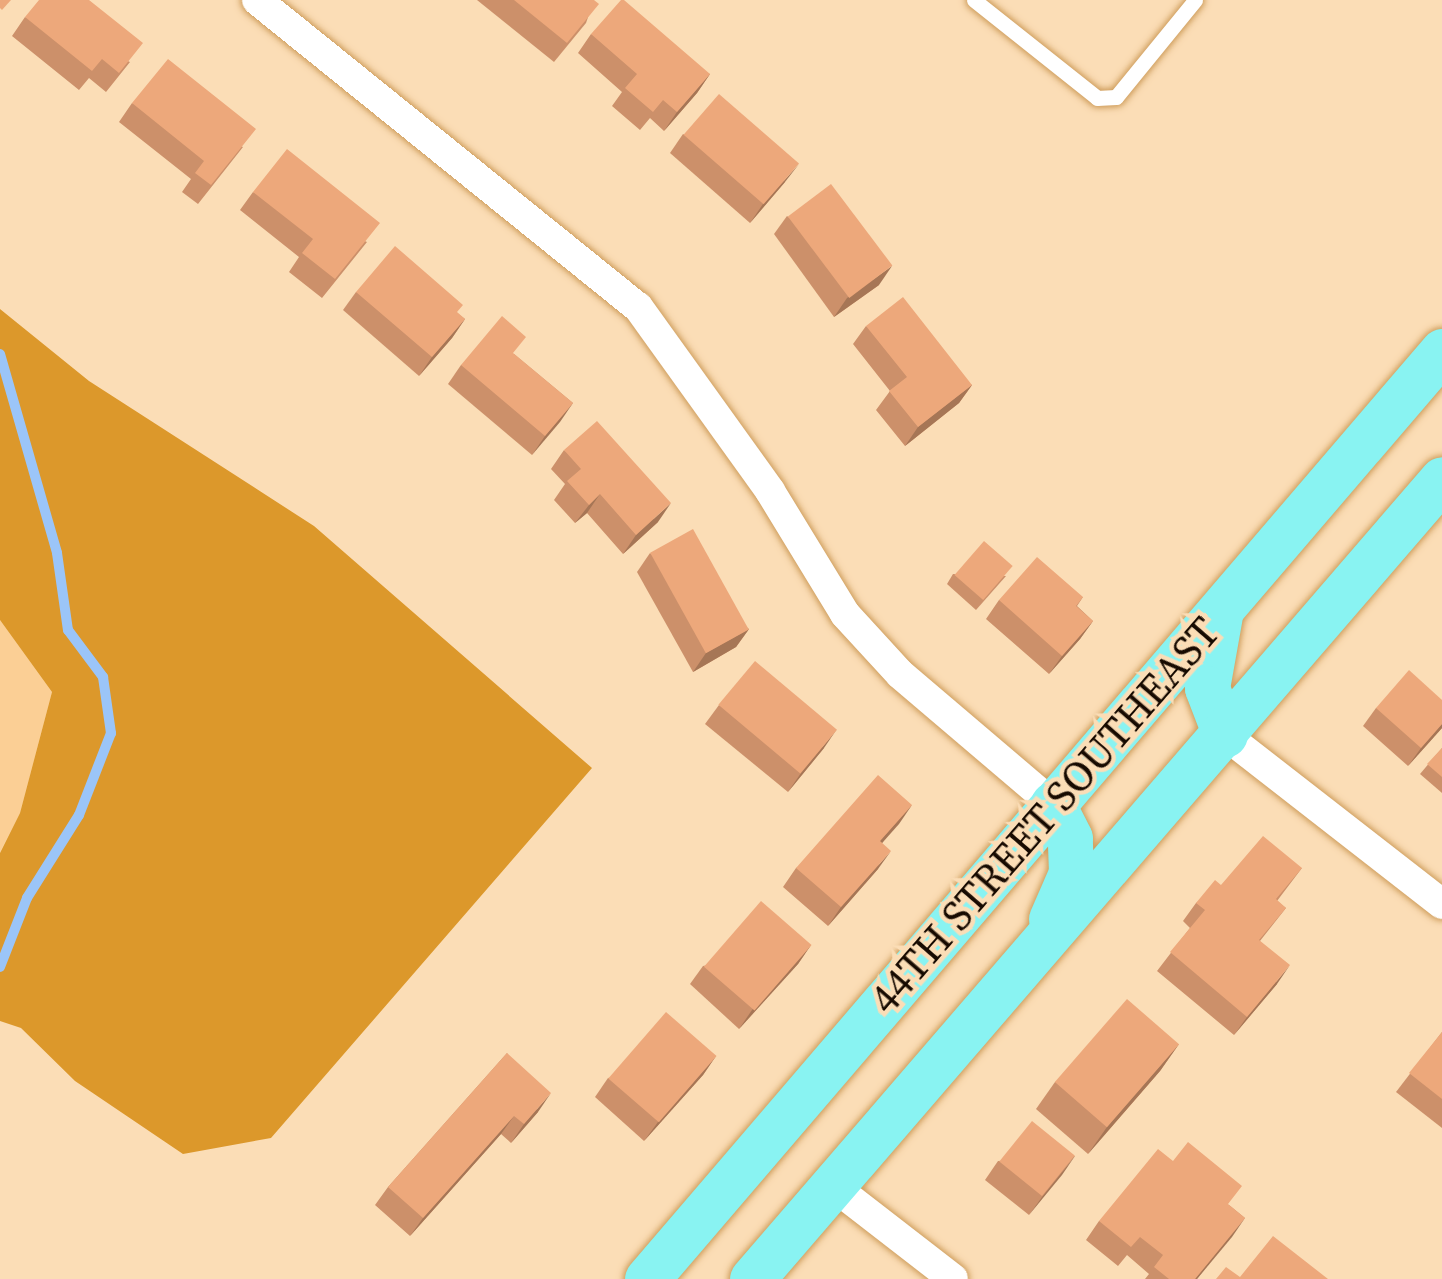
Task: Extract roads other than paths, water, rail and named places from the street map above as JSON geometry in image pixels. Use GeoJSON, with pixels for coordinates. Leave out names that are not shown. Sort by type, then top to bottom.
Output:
{"type":"FeatureCollection","features":[{"type":"Feature","properties":{"kind":"main road","name":"44TH STREET SOUTHEAST"},"geometry":{"type":"LineString","coordinates":[[646,1279],[1442,351]]}},
{"type":"Feature","properties":{"kind":"main road","name":"44TH STREET SOUTHEAST"},"geometry":{"type":"LineString","coordinates":[[752,1279],[1442,479]]}},
{"type":"Feature","properties":{"kind":"main road"},"geometry":{"type":"LineString","coordinates":[[1223,606],[1207,688],[1225,735]]}},
{"type":"Feature","properties":{"kind":"main road"},"geometry":{"type":"LineString","coordinates":[[1029,958],[1071,873],[1070,838],[1053,804]]}},
{"type":"Feature","properties":{"kind":"street"},"geometry":{"type":"LineString","coordinates":[[257,0],[638,307],[770,491],[844,614],[900,674],[1053,804]]}},
{"type":"Feature","properties":{"kind":"street"},"geometry":{"type":"LineString","coordinates":[[1225,735],[1442,904]]}},
{"type":"Feature","properties":{"kind":"street"},"geometry":{"type":"LineString","coordinates":[[832,1185],[953,1279]]}},
{"type":"Feature","properties":{"kind":"lane"},"geometry":{"type":"LineString","coordinates":[[974,0],[1096,98],[1116,97],[1195,0]]}},
{"type":"Feature","properties":{"kind":"waterway"},"geometry":{"type":"LineString","coordinates":[[0,354],[57,553],[68,630],[103,677],[111,733],[79,815],[27,898],[0,967]]}}]}
